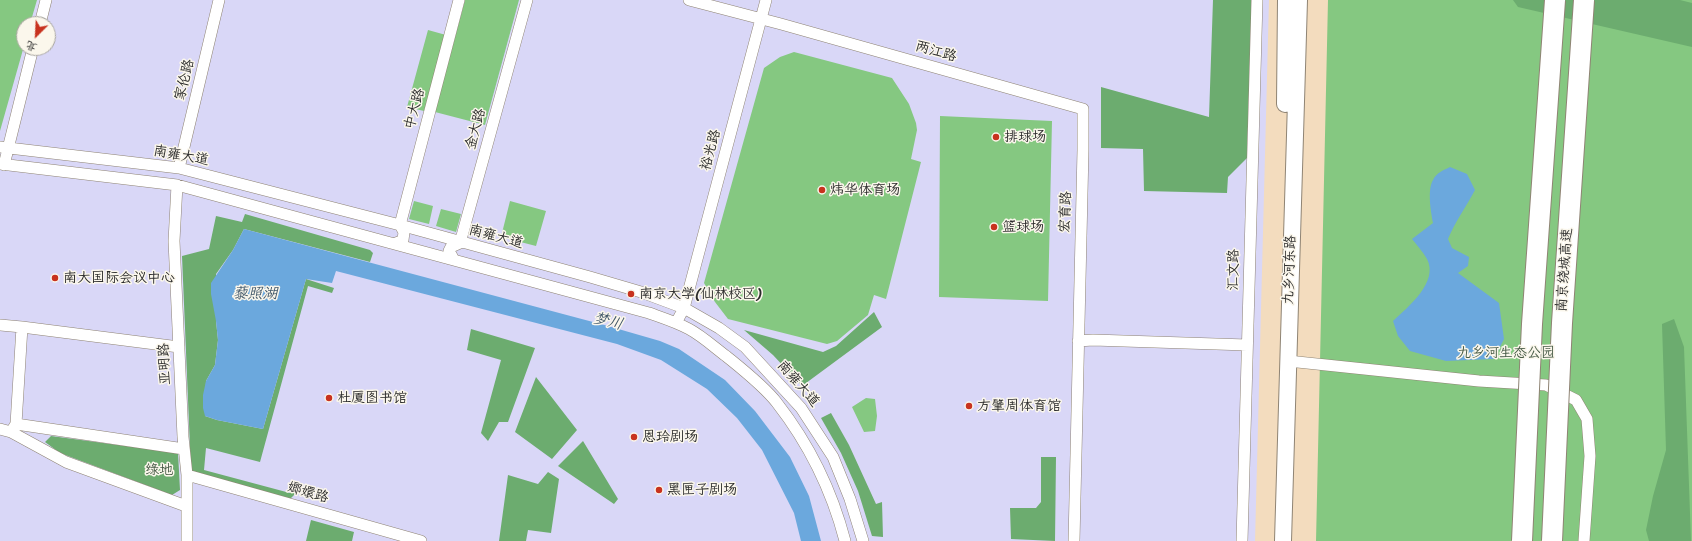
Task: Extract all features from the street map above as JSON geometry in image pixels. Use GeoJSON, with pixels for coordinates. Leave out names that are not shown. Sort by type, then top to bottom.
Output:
{"type":"FeatureCollection","features":[{"type":"Feature","properties":{"kind":"highway","name":"南京绕城高速"},"geometry":{"type":"LineString","coordinates":[[1522,541],[1532,324],[1555,0]]}},
{"type":"Feature","properties":{"kind":"highway","name":"南京绕城高速"},"geometry":{"type":"LineString","coordinates":[[1552,541],[1562,323],[1584,0]]}},
{"type":"Feature","properties":{"kind":"main road","name":"九乡河东路"},"geometry":{"type":"LineString","coordinates":[[1272,541],[1283,236],[1286,0]]}},
{"type":"Feature","properties":{"kind":"main road","name":"九乡河东路"},"geometry":{"type":"LineString","coordinates":[[1283,541],[1299,0]]}},
{"type":"Feature","properties":{"kind":"street"},"geometry":{"type":"LineString","coordinates":[[42,16],[46,0]]}},
{"type":"Feature","properties":{"kind":"street","name":"家伦路"},"geometry":{"type":"LineString","coordinates":[[179,168],[219,0]]}},
{"type":"Feature","properties":{"kind":"street","name":"中大路"},"geometry":{"type":"LineString","coordinates":[[396,243],[403,240],[404,232],[400,225],[459,0]]}},
{"type":"Feature","properties":{"kind":"street","name":"金大路"},"geometry":{"type":"LineString","coordinates":[[454,260],[449,251],[451,247],[460,243],[527,0]]}},
{"type":"Feature","properties":{"kind":"street"},"geometry":{"type":"LineString","coordinates":[[689,0],[761,19]]}},
{"type":"Feature","properties":{"kind":"street","name":"裕光路"},"geometry":{"type":"LineString","coordinates":[[676,323],[684,308],[766,0]]}},
{"type":"Feature","properties":{"kind":"street","name":"汇文路"},"geometry":{"type":"LineString","coordinates":[[1242,541],[1257,0]]}},
{"type":"Feature","properties":{"kind":"street","name":"两江路"},"geometry":{"type":"LineString","coordinates":[[761,19],[1083,109]]}},
{"type":"Feature","properties":{"kind":"street"},"geometry":{"type":"LineString","coordinates":[[2,164],[3,147],[31,56]]}},
{"type":"Feature","properties":{"kind":"street","name":"宏育路"},"geometry":{"type":"LineString","coordinates":[[1074,541],[1083,109]]}},
{"type":"Feature","properties":{"kind":"street","name":"南雍大道"},"geometry":{"type":"LineString","coordinates":[[3,147],[179,168],[400,225],[460,243],[641,292],[684,308],[719,328],[745,347],[801,408],[833,457],[850,499],[863,541]]}},
{"type":"Feature","properties":{"kind":"street","name":"南雍大道"},"geometry":{"type":"LineString","coordinates":[[2,164],[177,185],[396,243],[649,313],[676,323],[691,330],[704,339],[741,368],[777,402],[818,468],[840,524],[845,541]]}},
{"type":"Feature","properties":{"kind":"street","name":"亚明路"},"geometry":{"type":"LineString","coordinates":[[177,185],[174,241],[184,449],[187,475],[187,541]]}},
{"type":"Feature","properties":{"kind":"street"},"geometry":{"type":"LineString","coordinates":[[0,325],[179,347]]}},
{"type":"Feature","properties":{"kind":"street"},"geometry":{"type":"LineString","coordinates":[[14,428],[22,328]]}},
{"type":"Feature","properties":{"kind":"street"},"geometry":{"type":"LineString","coordinates":[[1078,341],[1094,340],[1247,346]]}},
{"type":"Feature","properties":{"kind":"street"},"geometry":{"type":"LineString","coordinates":[[1288,361],[1479,381],[1546,385],[1576,400],[1587,419],[1590,456],[1584,541]]}},
{"type":"Feature","properties":{"kind":"street"},"geometry":{"type":"LineString","coordinates":[[788,418],[801,408]]}},
{"type":"Feature","properties":{"kind":"street"},"geometry":{"type":"LineString","coordinates":[[14,428],[66,462],[186,506]]}},
{"type":"Feature","properties":{"kind":"street"},"geometry":{"type":"LineString","coordinates":[[0,429],[14,428],[184,449]]}},
{"type":"Feature","properties":{"kind":"street","name":"嫏嬛路"},"geometry":{"type":"LineString","coordinates":[[187,475],[420,541]]}},
{"type":"Feature","properties":{"kind":"shaded area","name":"南京大学(仙林校区)"},"geometry":{"type":"Polygon","coordinates":[[[0,0],[1269,0],[1255,541],[0,541],[0,0]]]}},
{"type":"Feature","properties":{"kind":"green space"},"geometry":{"type":"Polygon","coordinates":[[[0,0],[37,0],[32,16],[16,16],[16,56],[21,56],[0,131],[0,0]]]}},
{"type":"Feature","properties":{"kind":"green space"},"geometry":{"type":"Polygon","coordinates":[[[465,0],[519,0],[485,125],[435,112],[465,0]]]}},
{"type":"Feature","properties":{"kind":"green space"},"geometry":{"type":"Polygon","coordinates":[[[1213,0],[1252,0],[1247,158],[1228,177],[1227,193],[1144,191],[1143,149],[1101,148],[1101,87],[1209,117],[1213,0]]]}},
{"type":"Feature","properties":{"kind":"green space","name":"九乡河生态公园"},"geometry":{"type":"Polygon","coordinates":[[[1328,0],[1692,0],[1692,541],[1316,541],[1328,0]]]}},
{"type":"Feature","properties":{"kind":"green space"},"geometry":{"type":"Polygon","coordinates":[[[1513,0],[1680,0],[1692,3],[1692,47],[1518,7],[1513,0]]]}},
{"type":"Feature","properties":{"kind":"green space"},"geometry":{"type":"Polygon","coordinates":[[[428,30],[446,35],[424,111],[407,107],[428,30]]]}},
{"type":"Feature","properties":{"kind":"green space","name":"炜华体育场"},"geometry":{"type":"Polygon","coordinates":[[[794,52],[892,78],[909,104],[916,123],[917,130],[911,159],[921,162],[886,299],[874,295],[868,315],[837,341],[827,344],[728,319],[715,302],[704,283],[764,68],[780,57],[794,52]]]}},
{"type":"Feature","properties":{"kind":"green space","name":"篮球场"},"geometry":{"type":"Polygon","coordinates":[[[940,116],[1052,121],[1048,301],[939,297],[940,116]]]}},
{"type":"Feature","properties":{"kind":"green space"},"geometry":{"type":"Polygon","coordinates":[[[414,201],[433,206],[429,224],[409,219],[414,201]]]}},
{"type":"Feature","properties":{"kind":"green space"},"geometry":{"type":"Polygon","coordinates":[[[510,201],[546,211],[536,246],[501,237],[510,201]]]}},
{"type":"Feature","properties":{"kind":"green space"},"geometry":{"type":"Polygon","coordinates":[[[441,209],[461,214],[456,232],[436,226],[441,209]]]}},
{"type":"Feature","properties":{"kind":"green space"},"geometry":{"type":"Polygon","coordinates":[[[245,214],[370,250],[373,253],[370,262],[244,229],[233,250],[216,274],[216,321],[218,340],[215,365],[206,381],[205,416],[217,420],[263,429],[306,279],[334,288],[332,293],[308,286],[260,462],[206,448],[204,470],[290,493],[292,486],[301,488],[289,500],[191,472],[182,256],[209,249],[216,216],[242,222],[245,214]]]}},
{"type":"Feature","properties":{"kind":"green space"},"geometry":{"type":"Polygon","coordinates":[[[874,312],[882,327],[802,386],[773,355],[744,330],[823,352],[836,346],[874,312]]]}},
{"type":"Feature","properties":{"kind":"green space"},"geometry":{"type":"Polygon","coordinates":[[[1674,319],[1684,347],[1691,541],[1649,541],[1646,530],[1653,496],[1666,450],[1662,324],[1674,319]]]}},
{"type":"Feature","properties":{"kind":"green space"},"geometry":{"type":"Polygon","coordinates":[[[471,329],[535,348],[508,422],[499,422],[488,441],[481,433],[501,360],[467,350],[471,329]]]}},
{"type":"Feature","properties":{"kind":"green space"},"geometry":{"type":"Polygon","coordinates":[[[536,377],[577,430],[552,459],[515,432],[536,377]]]}},
{"type":"Feature","properties":{"kind":"green space"},"geometry":{"type":"Polygon","coordinates":[[[866,398],[875,399],[877,416],[875,431],[864,432],[852,407],[866,398]]]}},
{"type":"Feature","properties":{"kind":"green space"},"geometry":{"type":"Polygon","coordinates":[[[831,413],[849,445],[876,504],[882,502],[883,537],[872,536],[858,491],[841,453],[821,418],[831,413]]]}},
{"type":"Feature","properties":{"kind":"green space","name":"绿地"},"geometry":{"type":"Polygon","coordinates":[[[51,436],[178,453],[180,490],[172,495],[60,453],[45,442],[51,436]]]}},
{"type":"Feature","properties":{"kind":"green space"},"geometry":{"type":"Polygon","coordinates":[[[583,441],[618,499],[614,504],[558,466],[583,441]]]}},
{"type":"Feature","properties":{"kind":"green space"},"geometry":{"type":"Polygon","coordinates":[[[1041,457],[1056,457],[1055,541],[1011,539],[1010,508],[1036,508],[1041,502],[1041,457]]]}},
{"type":"Feature","properties":{"kind":"green space"},"geometry":{"type":"Polygon","coordinates":[[[548,472],[559,479],[551,533],[528,530],[526,541],[499,541],[508,475],[538,484],[548,472]]]}},
{"type":"Feature","properties":{"kind":"green space"},"geometry":{"type":"Polygon","coordinates":[[[311,520],[354,532],[352,541],[306,541],[311,520]]]}},
{"type":"Feature","properties":{"kind":"water"},"geometry":{"type":"Polygon","coordinates":[[[1450,167],[1467,174],[1475,190],[1448,239],[1452,248],[1469,257],[1468,266],[1458,273],[1499,303],[1504,339],[1494,359],[1446,361],[1410,351],[1398,336],[1393,321],[1414,301],[1425,285],[1429,276],[1430,268],[1427,259],[1412,239],[1433,223],[1430,201],[1431,184],[1436,175],[1450,167]]]}},
{"type":"Feature","properties":{"kind":"water","name":"藜照湖"},"geometry":{"type":"Polygon","coordinates":[[[244,229],[608,326],[660,341],[679,349],[725,380],[755,411],[790,457],[809,496],[821,541],[801,541],[794,513],[762,450],[737,418],[707,389],[661,360],[617,344],[336,271],[332,283],[306,279],[263,429],[217,420],[205,416],[203,408],[203,395],[206,381],[215,365],[218,340],[211,294],[211,283],[233,250],[244,229]]]}},
{"type":"Feature","properties":{"kind":"place","name":"排球场"},"geometry":{"type":"Point","coordinates":[996,137]}},
{"type":"Feature","properties":{"kind":"place","name":"炜华体育场"},"geometry":{"type":"Point","coordinates":[822,190]}},
{"type":"Feature","properties":{"kind":"place","name":"篮球场"},"geometry":{"type":"Point","coordinates":[994,227]}},
{"type":"Feature","properties":{"kind":"place","name":"南大国际会议中心"},"geometry":{"type":"Point","coordinates":[55,278]}},
{"type":"Feature","properties":{"kind":"place","name":"南京大学(仙林校区)"},"geometry":{"type":"Point","coordinates":[631,294]}},
{"type":"Feature","properties":{"kind":"place","name":"杜厦图书馆"},"geometry":{"type":"Point","coordinates":[329,398]}},
{"type":"Feature","properties":{"kind":"place","name":"方肇周体育馆"},"geometry":{"type":"Point","coordinates":[969,406]}},
{"type":"Feature","properties":{"kind":"place","name":"恩玲剧场"},"geometry":{"type":"Point","coordinates":[634,437]}},
{"type":"Feature","properties":{"kind":"place","name":"黑匣子剧场"},"geometry":{"type":"Point","coordinates":[659,490]}},
{"type":"Feature","properties":{"kind":"water label","name":"梦川"},"geometry":{"type":"Point","coordinates":[608,322]}}]}
